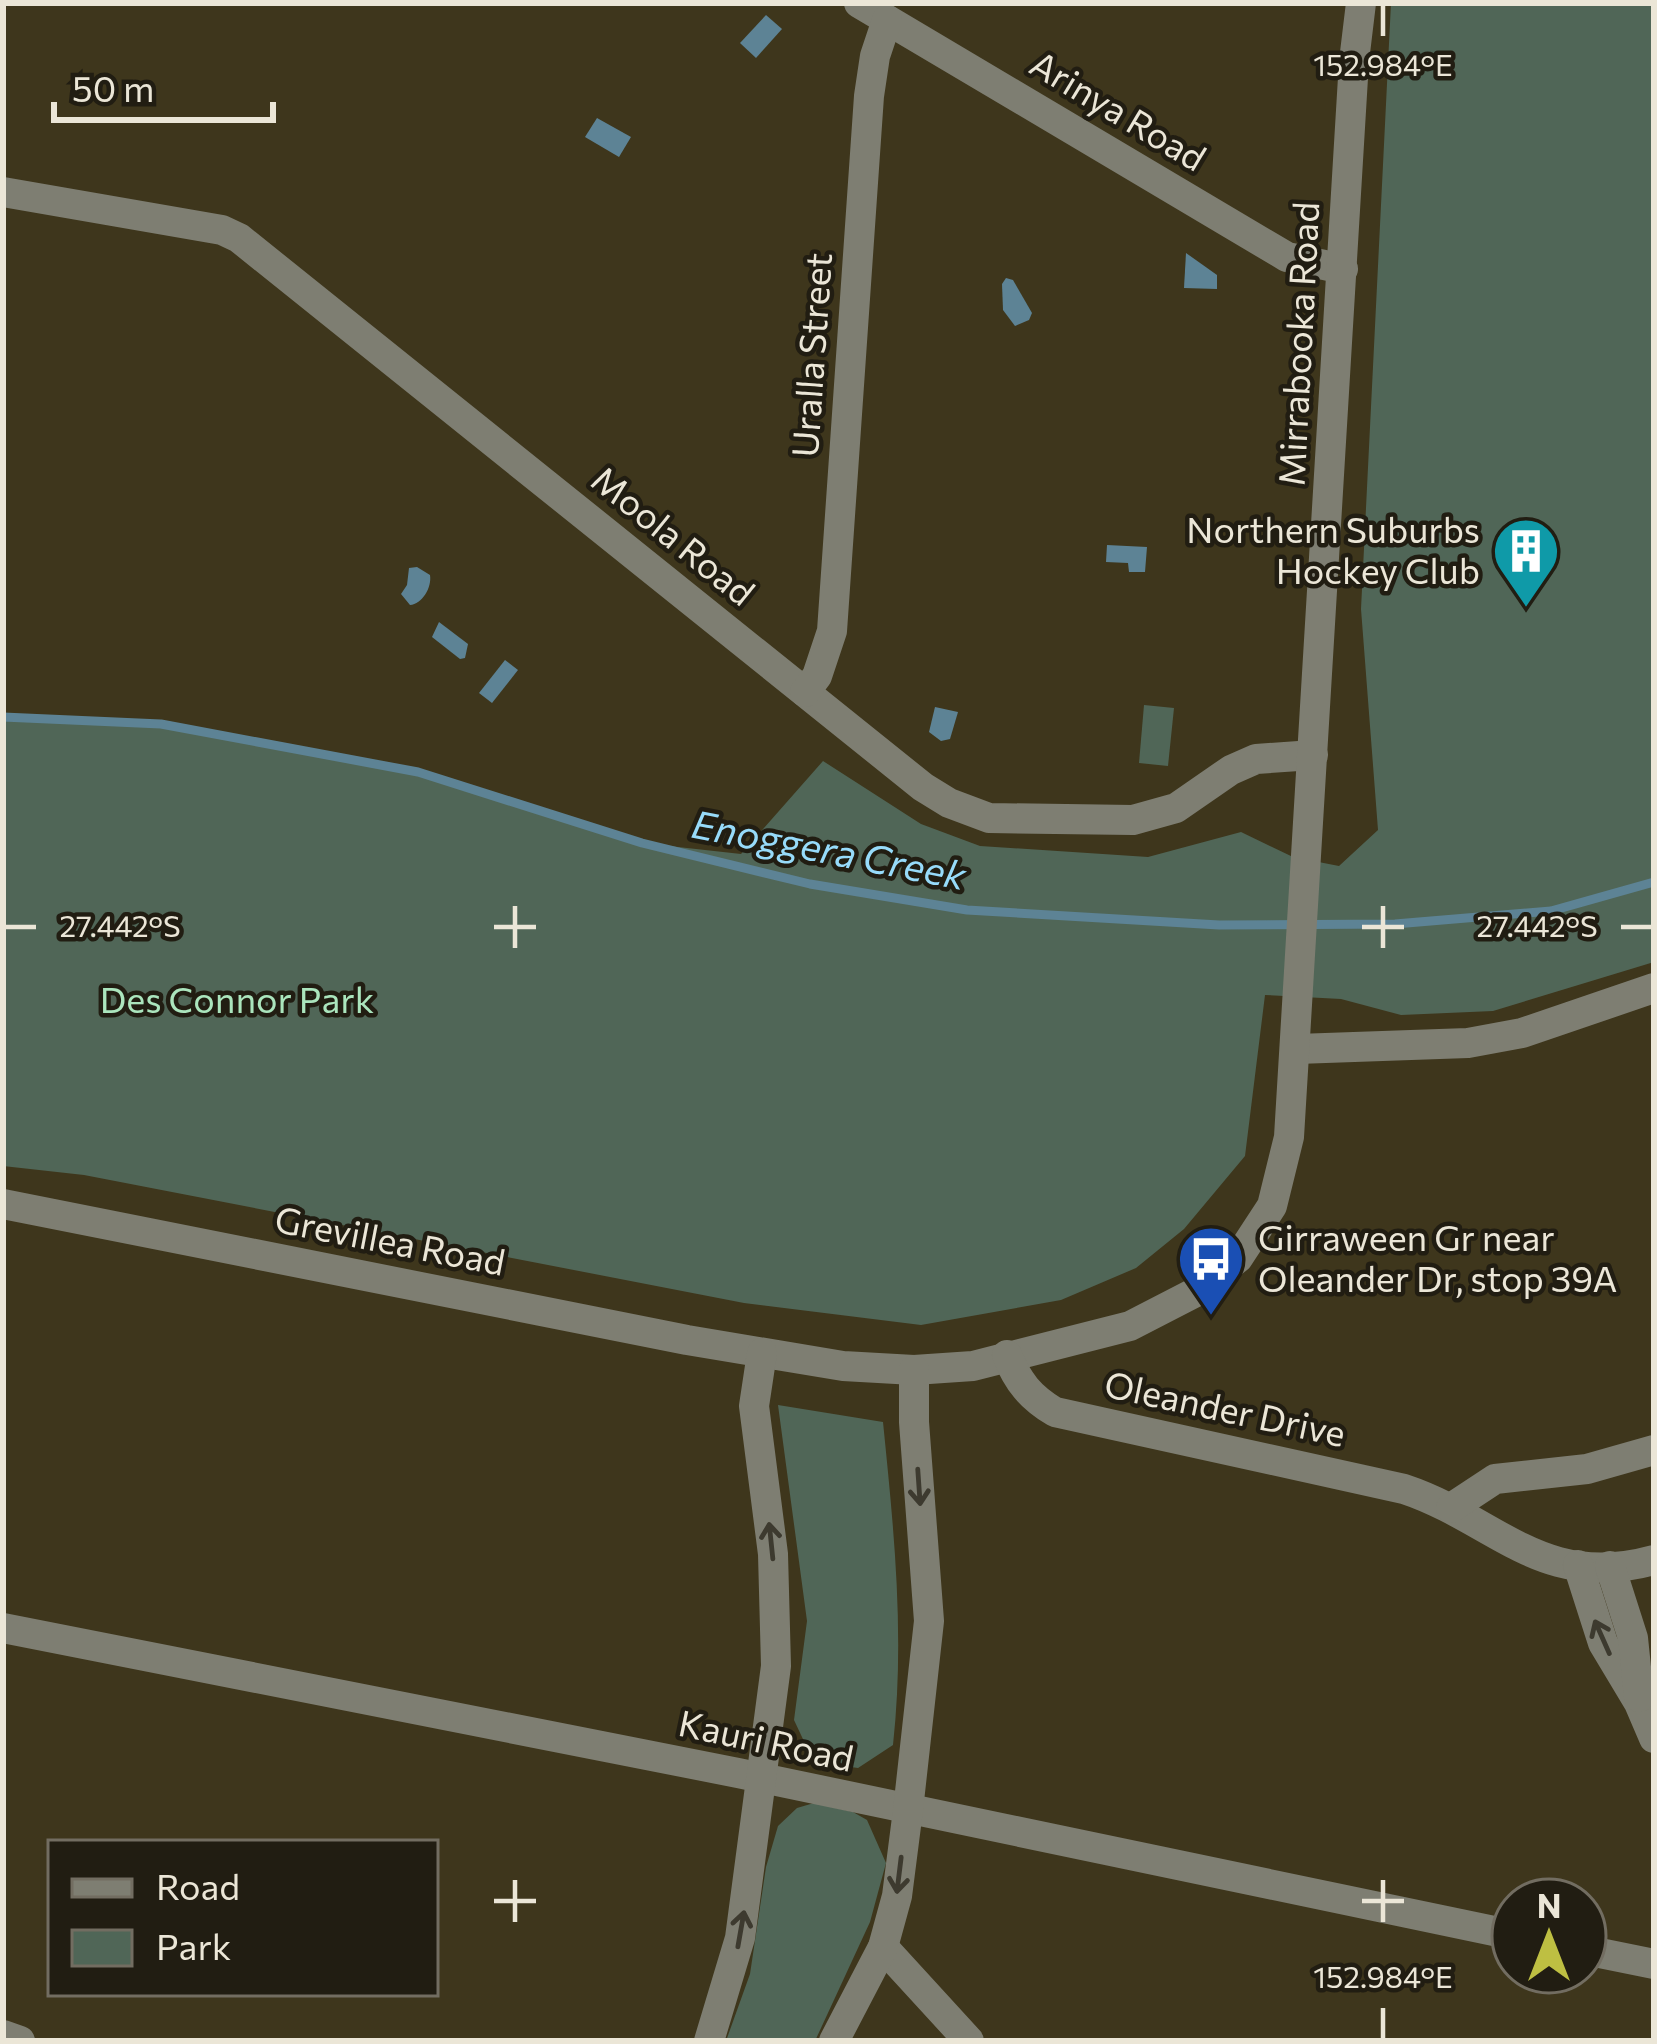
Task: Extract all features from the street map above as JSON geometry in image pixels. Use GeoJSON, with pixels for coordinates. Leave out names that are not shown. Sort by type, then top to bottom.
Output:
{"type":"FeatureCollection","features":[{"type":"Feature","properties":{"kind":"street","name":"Arinya Road"},"geometry":{"type":"LineString","coordinates":[[860,3],[1287,256],[1343,269]]}},
{"type":"Feature","properties":{"kind":"street","name":"Mirrabooka Road"},"geometry":{"type":"LineString","coordinates":[[1007,1355],[1130,1326],[1193,1292],[1238,1258],[1272,1206],[1289,1137],[1297,1049],[1361,3]]}},
{"type":"Feature","properties":{"kind":"street","name":"Uralla Street"},"geometry":{"type":"LineString","coordinates":[[805,692],[817,676],[832,632],[869,96],[887,20]]}},
{"type":"Feature","properties":{"kind":"street","name":"Moola Road"},"geometry":{"type":"LineString","coordinates":[[3,192],[234,235],[923,787],[949,803],[989,818],[1154,817],[1243,764],[1313,754]]}},
{"type":"Feature","properties":{"kind":"street"},"geometry":{"type":"LineString","coordinates":[[1297,1049],[1468,1043],[1522,1033],[1654,988]]}},
{"type":"Feature","properties":{"kind":"street","name":"Grevillea Road"},"geometry":{"type":"LineString","coordinates":[[3,1204],[843,1366],[914,1370],[973,1366],[1007,1355]]}},
{"type":"Feature","properties":{"kind":"street"},"geometry":{"type":"LineString","coordinates":[[709,2041],[740,1938],[776,1666],[773,1554],[754,1406],[762,1353]]}},
{"type":"Feature","properties":{"kind":"street","name":"Oleander Drive"},"geometry":{"type":"LineString","coordinates":[[1007,1355],[1031,1398],[1055,1412],[1378,1482],[1451,1508],[1520,1549],[1578,1564],[1610,1566],[1654,1560]]}},
{"type":"Feature","properties":{"kind":"street"},"geometry":{"type":"LineString","coordinates":[[834,2041],[883,1947],[897,1896],[908,1810],[929,1621],[914,1370]]}},
{"type":"Feature","properties":{"kind":"street"},"geometry":{"type":"LineString","coordinates":[[1451,1508],[1495,1479],[1587,1469],[1654,1450]]}},
{"type":"Feature","properties":{"kind":"street"},"geometry":{"type":"LineString","coordinates":[[1578,1564],[1599,1633],[1654,1738]]}},
{"type":"Feature","properties":{"kind":"street"},"geometry":{"type":"LineString","coordinates":[[1610,1566],[1635,1659],[1639,1703]]}},
{"type":"Feature","properties":{"kind":"street","name":"Kauri Road"},"geometry":{"type":"LineString","coordinates":[[3,1628],[762,1778],[1489,1930]]}},
{"type":"Feature","properties":{"kind":"street"},"geometry":{"type":"LineString","coordinates":[[1635,1659],[1654,1633]]}},
{"type":"Feature","properties":{"kind":"street"},"geometry":{"type":"LineString","coordinates":[[883,1947],[969,2041]]}},
{"type":"Feature","properties":{"kind":"street"},"geometry":{"type":"LineString","coordinates":[[1609,1955],[1654,1964]]}},
{"type":"Feature","properties":{"kind":"street"},"geometry":{"type":"LineString","coordinates":[[3,2036],[20,2041]]}},
{"type":"Feature","properties":{"kind":"green space","name":"Des Connor Park"},"geometry":{"type":"Polygon","coordinates":[[[1391,3],[1654,3],[1654,962],[1493,1011],[1401,1015],[1341,999],[1265,995],[1245,1156],[1184,1229],[1136,1268],[1061,1300],[921,1325],[744,1303],[84,1175],[3,1166],[3,717],[161,724],[418,772],[642,843],[741,854],[823,761],[921,824],[980,846],[1148,857],[1241,832],[1293,857],[1339,866],[1378,830],[1361,609],[1391,3]]]}},
{"type":"Feature","properties":{"kind":"green space"},"geometry":{"type":"Polygon","coordinates":[[[1144,705],[1174,708],[1168,766],[1139,763],[1144,705]]]}},
{"type":"Feature","properties":{"kind":"green space"},"geometry":{"type":"Polygon","coordinates":[[[778,1405],[883,1422],[897,1584],[896,1704],[893,1745],[858,1768],[823,1763],[809,1752],[794,1720],[807,1621],[778,1405]]]}},
{"type":"Feature","properties":{"kind":"green space"},"geometry":{"type":"Polygon","coordinates":[[[814,1803],[867,1820],[886,1863],[870,1922],[815,2041],[726,2041],[750,1974],[766,1867],[778,1826],[797,1808],[814,1803]]]}},
{"type":"Feature","properties":{"kind":"water"},"geometry":{"type":"Polygon","coordinates":[[[766,15],[782,29],[756,58],[740,43],[766,15]]]}},
{"type":"Feature","properties":{"kind":"water"},"geometry":{"type":"Polygon","coordinates":[[[597,118],[631,137],[619,157],[585,137],[597,118]]]}},
{"type":"Feature","properties":{"kind":"water"},"geometry":{"type":"Polygon","coordinates":[[[1186,253],[1217,275],[1217,289],[1184,288],[1186,253]]]}},
{"type":"Feature","properties":{"kind":"water"},"geometry":{"type":"Polygon","coordinates":[[[1006,278],[1013,280],[1032,313],[1029,320],[1015,326],[1003,310],[1006,278]]]}},
{"type":"Feature","properties":{"kind":"water"},"geometry":{"type":"Polygon","coordinates":[[[1107,545],[1147,547],[1145,572],[1129,572],[1128,563],[1106,562],[1107,545]]]}},
{"type":"Feature","properties":{"kind":"water"},"geometry":{"type":"Polygon","coordinates":[[[409,568],[430,575],[429,585],[422,598],[410,605],[401,594],[409,568]]]}},
{"type":"Feature","properties":{"kind":"water"},"geometry":{"type":"Polygon","coordinates":[[[439,622],[468,644],[465,658],[432,637],[439,622]]]}},
{"type":"Feature","properties":{"kind":"water"},"geometry":{"type":"Polygon","coordinates":[[[505,660],[518,670],[492,703],[479,693],[505,660]]]}},
{"type":"Feature","properties":{"kind":"water"},"geometry":{"type":"Polygon","coordinates":[[[935,707],[958,712],[950,739],[941,741],[929,732],[935,707]]]}},
{"type":"Feature","properties":{"kind":"waterway","name":"Enoggera Creek"},"geometry":{"type":"LineString","coordinates":[[3,717],[161,724],[418,772],[642,843],[810,884],[967,910],[1219,925],[1395,924],[1551,911],[1654,882]]}},
{"type":"Feature","properties":{"kind":"place","name":"Northern Suburbs Hockey Club"},"geometry":{"type":"Point","coordinates":[1526,610]}},
{"type":"Feature","properties":{"kind":"place","name":"Girraween Gr near Oleander Dr, stop 39A"},"geometry":{"type":"Point","coordinates":[1211,1318]}}]}
